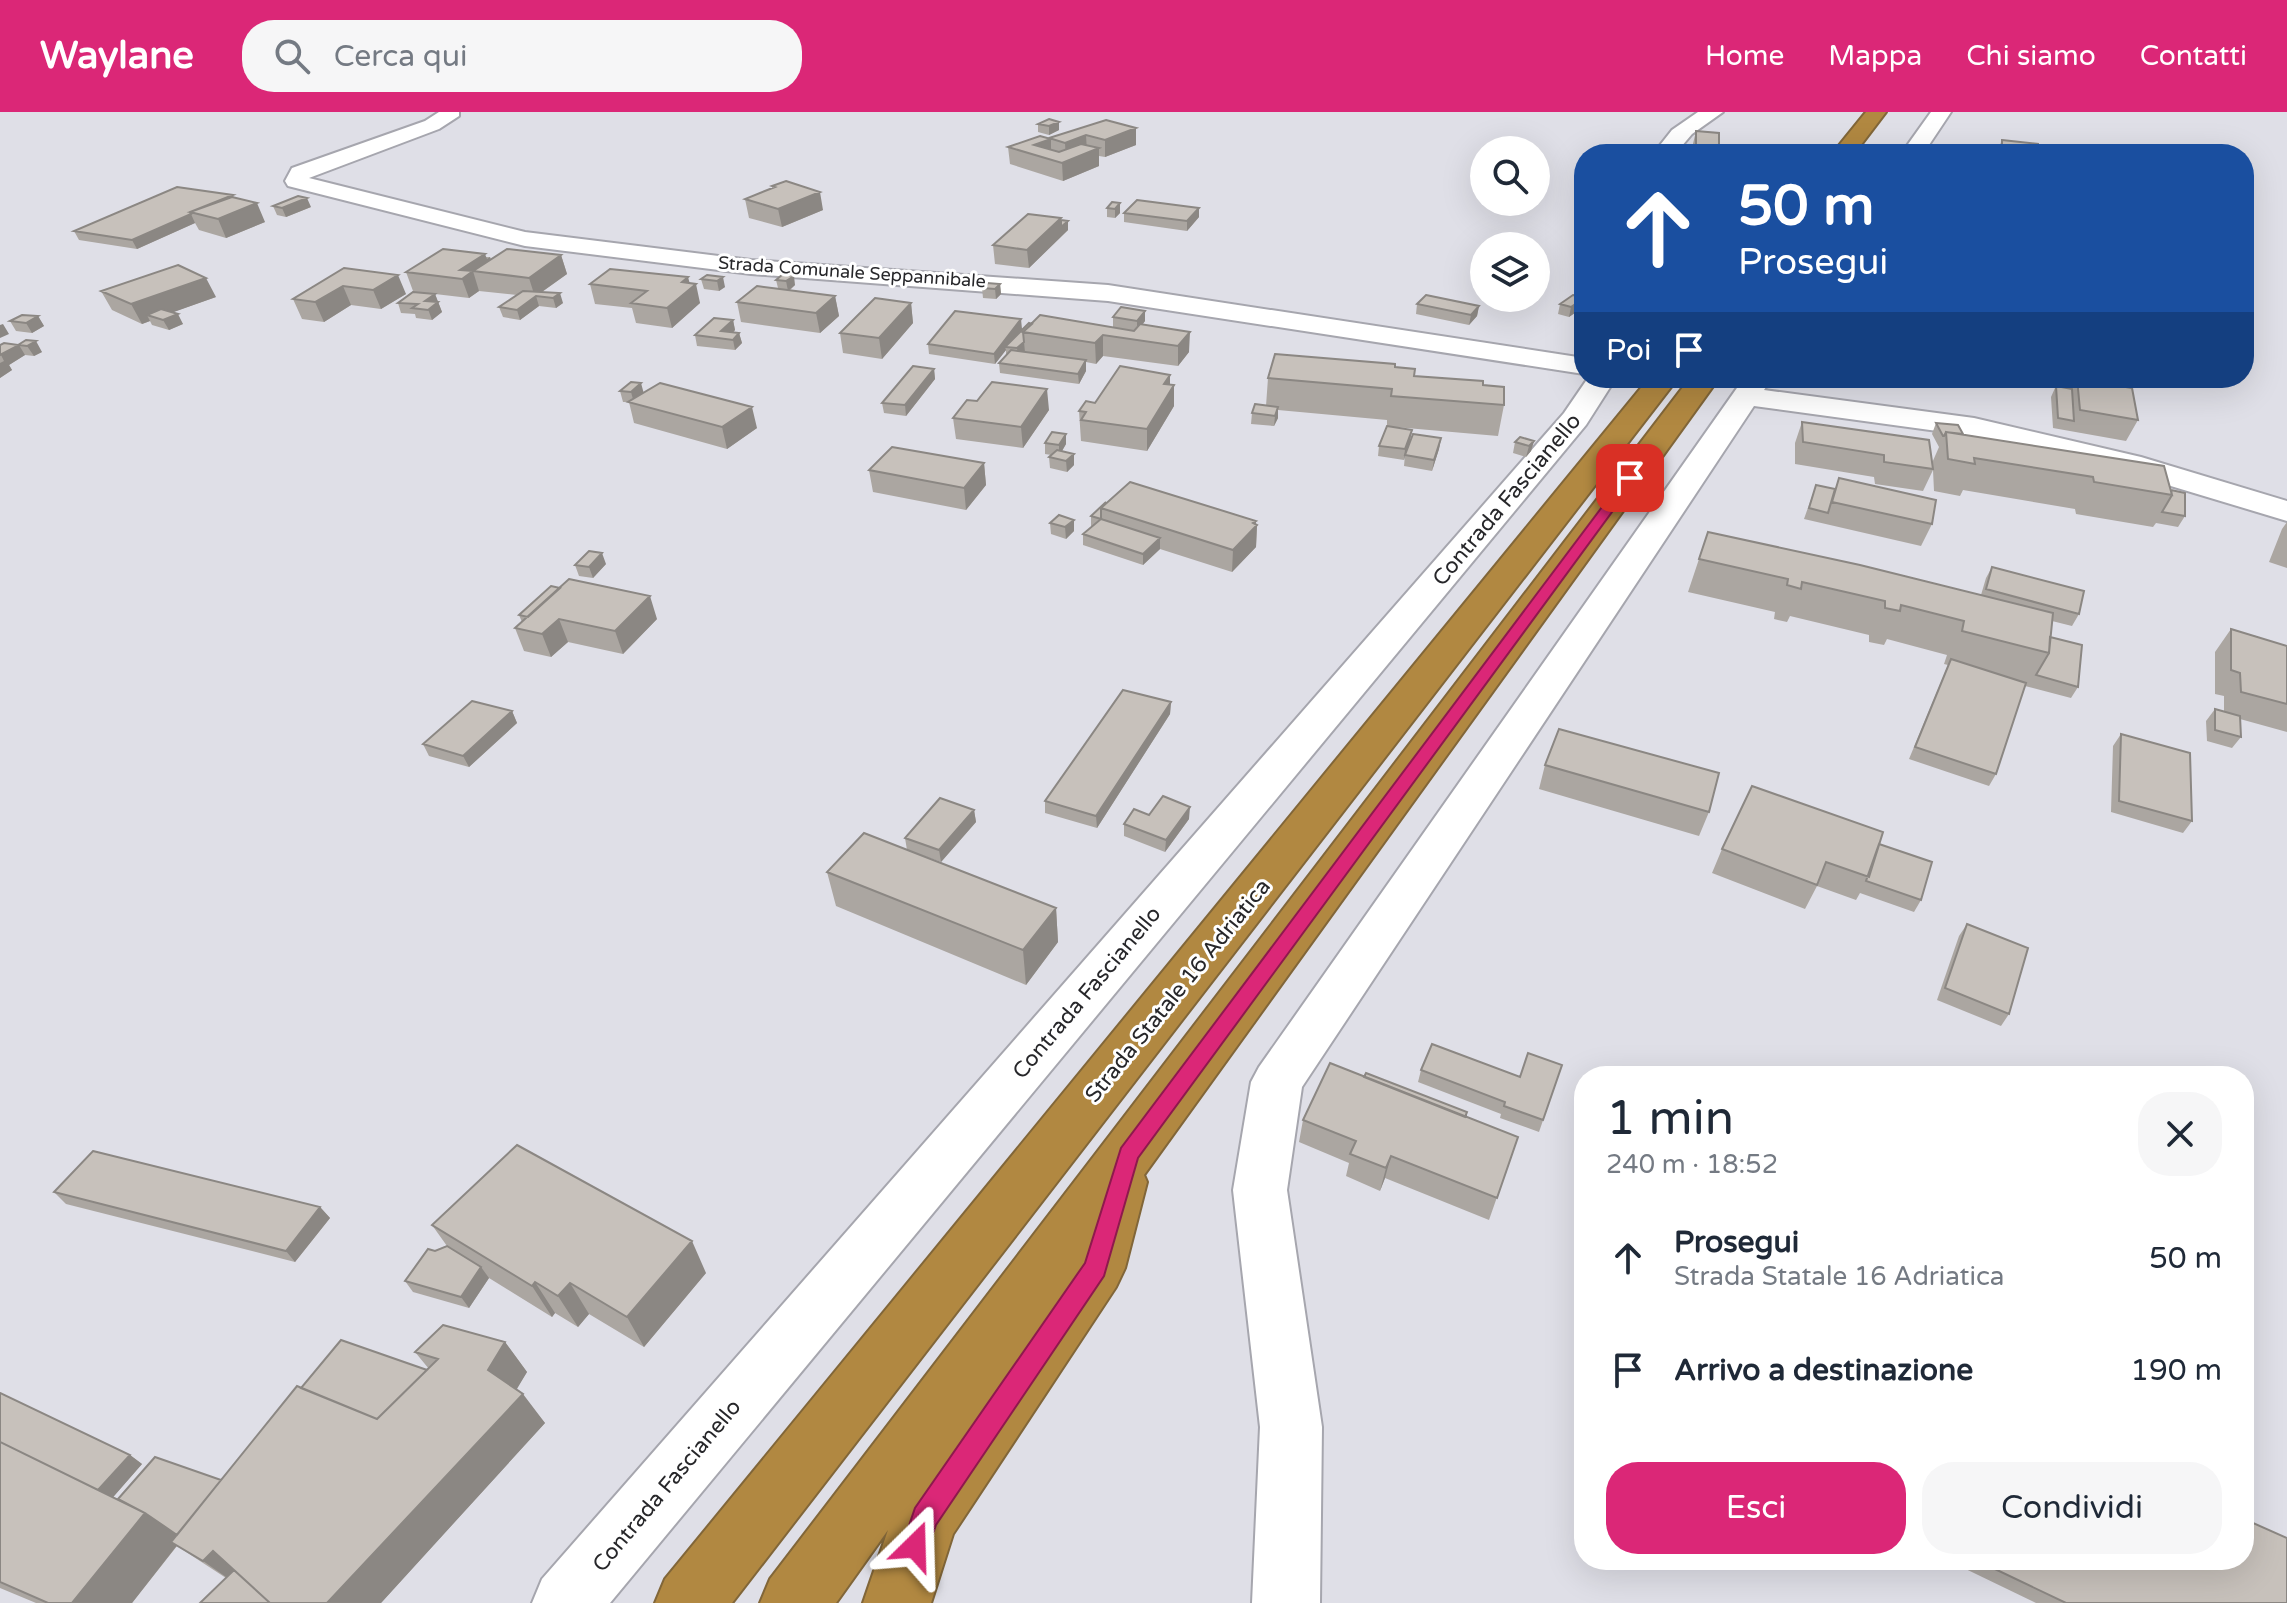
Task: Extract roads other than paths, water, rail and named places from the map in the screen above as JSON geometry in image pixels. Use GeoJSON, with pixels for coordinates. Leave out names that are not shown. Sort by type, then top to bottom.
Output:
{"type":"FeatureCollection","features":[{"type":"Feature","properties":{"kind":"highway"},"geometry":{"type":"LineString","coordinates":[[1851,144],[1876,112]]}},
{"type":"Feature","properties":{"kind":"highway","name":"Strada Statale 16 Adriatica"},"geometry":{"type":"LineString","coordinates":[[689,1603],[1656,388]]}},
{"type":"Feature","properties":{"kind":"highway"},"geometry":{"type":"LineString","coordinates":[[794,1603],[1128,1154],[1733,388]]}},
{"type":"Feature","properties":{"kind":"highway"},"geometry":{"type":"LineString","coordinates":[[897,1603],[925,1518],[1096,1268],[1128,1154]]}},
{"type":"Feature","properties":{"kind":"street","name":"Strada Comunale Seppannibale"},"geometry":{"type":"LineString","coordinates":[[449,112],[449,116],[432,125],[311,168],[300,173],[296,181],[323,191],[525,239],[751,267],[1108,293],[1574,364]]}},
{"type":"Feature","properties":{"kind":"street"},"geometry":{"type":"LineString","coordinates":[[1670,144],[1690,123],[1713,112]]}},
{"type":"Feature","properties":{"kind":"street"},"geometry":{"type":"LineString","coordinates":[[1919,144],[1941,112]]}},
{"type":"Feature","properties":{"kind":"street","name":"Contrada Fascianello"},"geometry":{"type":"LineString","coordinates":[[566,1603],[1575,419],[1595,388]]}},
{"type":"Feature","properties":{"kind":"street"},"geometry":{"type":"LineString","coordinates":[[1286,1603],[1291,1427],[1260,1190],[1277,1082],[1733,388]]}},
{"type":"Feature","properties":{"kind":"street"},"geometry":{"type":"LineString","coordinates":[[1758,388],[1974,427],[2130,464],[2287,511]]}}]}
